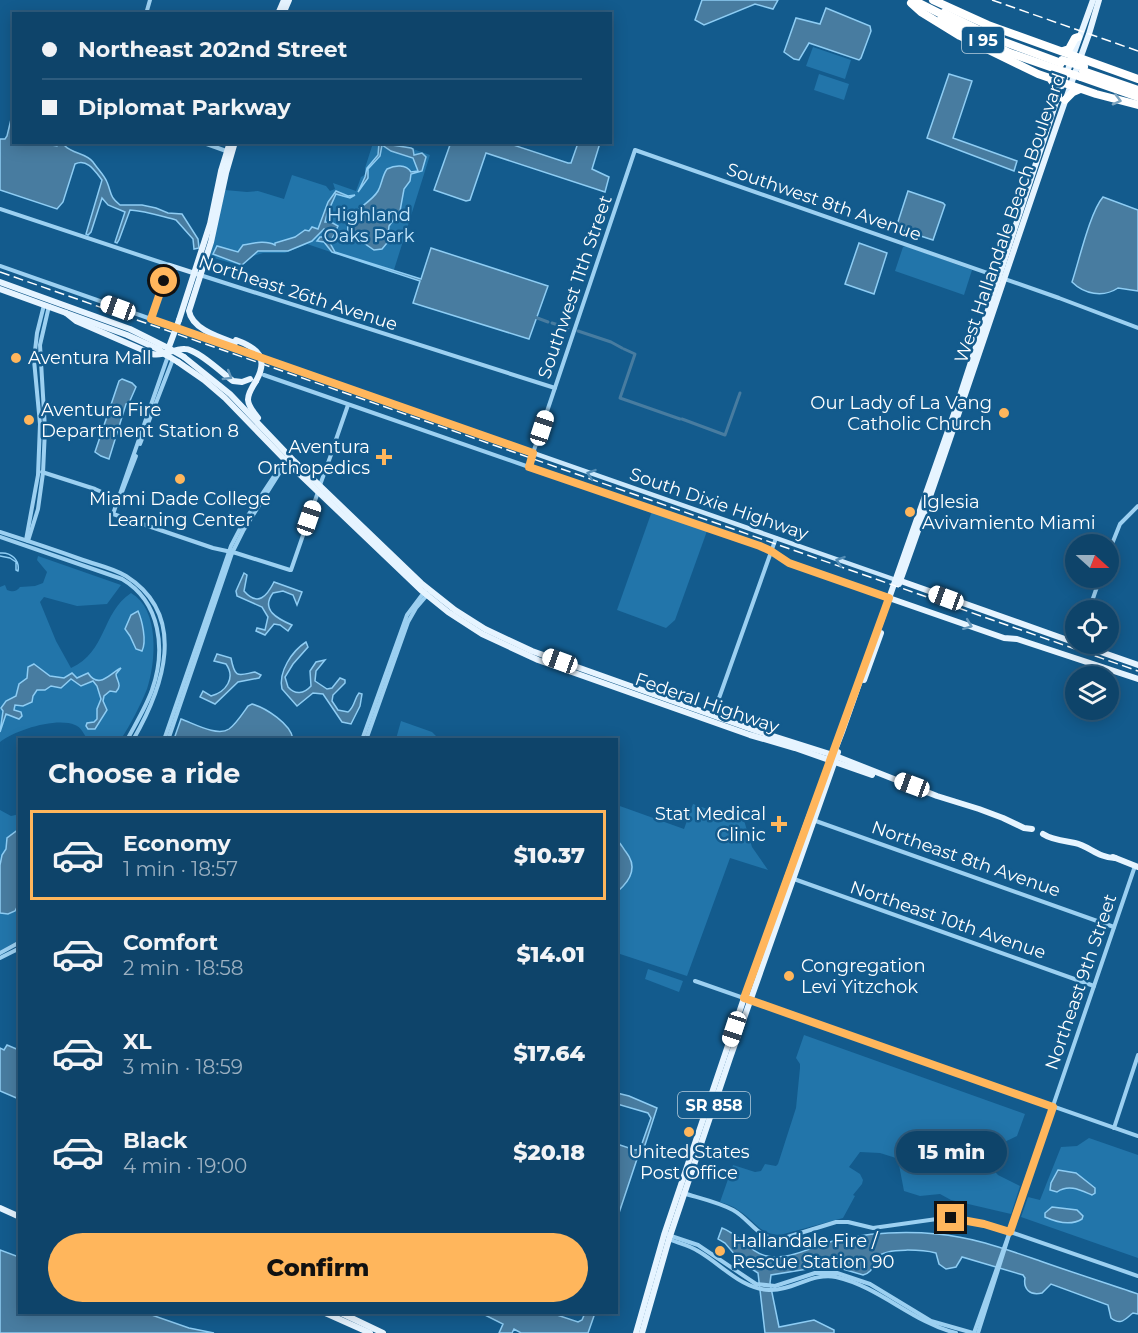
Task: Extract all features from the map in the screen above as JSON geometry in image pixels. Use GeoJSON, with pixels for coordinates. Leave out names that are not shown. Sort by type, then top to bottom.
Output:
{"type":"FeatureCollection","features":[{"type":"Feature","properties":{"kind":"highway","name":"I 95"},"geometry":{"type":"LineString","coordinates":[[928,0],[986,30],[1083,72],[1113,88],[1138,92]]}},
{"type":"Feature","properties":{"kind":"highway"},"geometry":{"type":"LineString","coordinates":[[933,0],[997,28],[1061,62],[1077,56],[1138,79]]}},
{"type":"Feature","properties":{"kind":"highway","name":"I 95"},"geometry":{"type":"LineString","coordinates":[[912,1],[991,44],[1061,62]]}},
{"type":"Feature","properties":{"kind":"highway"},"geometry":{"type":"LineString","coordinates":[[912,1],[921,12],[960,36],[1052,81],[1138,105]]}},
{"type":"Feature","properties":{"kind":"highway"},"geometry":{"type":"LineString","coordinates":[[1061,62],[1075,38],[1078,37]]}},
{"type":"Feature","properties":{"kind":"highway","name":"I 95"},"geometry":{"type":"LineString","coordinates":[[1083,72],[1138,92]]}},
{"type":"Feature","properties":{"kind":"highway"},"geometry":{"type":"LineString","coordinates":[[1052,81],[1057,86],[1061,99],[1080,89]]}},
{"type":"Feature","properties":{"kind":"main road","name":"West Hallandale Beach Boulevard"},"geometry":{"type":"LineString","coordinates":[[898,580],[979,356],[980,338],[1016,235],[1019,216],[1077,56],[1078,37],[1094,4],[1099,0]]}},
{"type":"Feature","properties":{"kind":"main road","name":"West Hallandale Beach Boulevard"},"geometry":{"type":"LineString","coordinates":[[1077,56],[1084,49],[1093,21],[1094,4]]}},
{"type":"Feature","properties":{"kind":"main road"},"geometry":{"type":"LineString","coordinates":[[1078,37],[1082,40],[1084,49]]}},
{"type":"Feature","properties":{"kind":"main road","name":"West Hallandale Beach Boulevard"},"geometry":{"type":"LineString","coordinates":[[898,580],[1001,278],[1012,252],[1015,236],[1061,99]]}},
{"type":"Feature","properties":{"kind":"main road"},"geometry":{"type":"LineString","coordinates":[[0,282],[48,302],[66,313],[158,350],[165,348],[174,333],[211,242],[230,144]]}},
{"type":"Feature","properties":{"kind":"main road"},"geometry":{"type":"LineString","coordinates":[[234,144],[229,152],[197,274],[190,306],[191,319],[199,327],[252,347],[260,355],[261,369],[253,380],[247,400],[274,440]]}},
{"type":"Feature","properties":{"kind":"main road"},"geometry":{"type":"LineString","coordinates":[[151,319],[169,265]]}},
{"type":"Feature","properties":{"kind":"main road","name":"Northeast 26th Avenue"},"geometry":{"type":"LineString","coordinates":[[169,265],[197,274]]}},
{"type":"Feature","properties":{"kind":"main road"},"geometry":{"type":"LineString","coordinates":[[0,289],[130,329],[184,357],[210,376],[245,409],[274,440],[287,459]]}},
{"type":"Feature","properties":{"kind":"main road"},"geometry":{"type":"LineString","coordinates":[[66,313],[71,319],[154,355],[181,349],[191,350],[235,381],[253,380]]}},
{"type":"Feature","properties":{"kind":"main road","name":"South Dixie Highway"},"geometry":{"type":"LineString","coordinates":[[151,319],[898,580]]}},
{"type":"Feature","properties":{"kind":"main road"},"geometry":{"type":"LineString","coordinates":[[165,348],[178,362],[205,380],[230,403],[427,592],[484,632]]}},
{"type":"Feature","properties":{"kind":"main road"},"geometry":{"type":"LineString","coordinates":[[230,403],[235,402],[245,409]]}},
{"type":"Feature","properties":{"kind":"main road","name":"Southwest 11th Street"},"geometry":{"type":"LineString","coordinates":[[529,467],[533,453]]}},
{"type":"Feature","properties":{"kind":"main road"},"geometry":{"type":"LineString","coordinates":[[529,467],[771,551],[789,563],[1004,638],[1017,639],[1138,679]]}},
{"type":"Feature","properties":{"kind":"main road"},"geometry":{"type":"LineString","coordinates":[[319,489],[361,533],[379,542],[427,592]]}},
{"type":"Feature","properties":{"kind":"main road"},"geometry":{"type":"LineString","coordinates":[[898,580],[1065,639]]}},
{"type":"Feature","properties":{"kind":"main road","name":"SR 858"},"geometry":{"type":"LineString","coordinates":[[874,648],[878,629],[898,580]]}},
{"type":"Feature","properties":{"kind":"main road","name":"SR 858"},"geometry":{"type":"LineString","coordinates":[[682,1192],[730,1058],[766,938],[891,598]]}},
{"type":"Feature","properties":{"kind":"main road","name":"Federal Highway"},"geometry":{"type":"LineString","coordinates":[[484,632],[538,660],[634,694],[660,697],[712,718]]}},
{"type":"Feature","properties":{"kind":"main road","name":"Federal Highway"},"geometry":{"type":"LineString","coordinates":[[484,632],[647,695],[833,758],[985,815],[1021,826],[1025,825],[1043,834],[1076,843],[1108,858],[1115,858],[1137,866]]}},
{"type":"Feature","properties":{"kind":"main road"},"geometry":{"type":"LineString","coordinates":[[1108,654],[1138,665]]}},
{"type":"Feature","properties":{"kind":"main road","name":"SR 858"},"geometry":{"type":"LineString","coordinates":[[833,758],[864,680],[866,669]]}},
{"type":"Feature","properties":{"kind":"main road","name":"SR 858"},"geometry":{"type":"LineString","coordinates":[[636,1333],[728,1045],[764,959],[793,879],[811,819]]}},
{"type":"Feature","properties":{"kind":"main road"},"geometry":{"type":"LineString","coordinates":[[764,959],[766,938]]}},
{"type":"Feature","properties":{"kind":"main road"},"geometry":{"type":"LineString","coordinates":[[728,1045],[730,1058]]}},
{"type":"Feature","properties":{"kind":"main road"},"geometry":{"type":"LineString","coordinates":[[0,1206],[18,1214]]}},
{"type":"Feature","properties":{"kind":"main road","name":"SR 858"},"geometry":{"type":"LineString","coordinates":[[642,1333],[668,1237]]}},
{"type":"Feature","properties":{"kind":"main road"},"geometry":{"type":"LineString","coordinates":[[643,1311],[645,1323]]}},
{"type":"Feature","properties":{"kind":"main road"},"geometry":{"type":"LineString","coordinates":[[327,1314],[370,1333]]}},
{"type":"Feature","properties":{"kind":"main road"},"geometry":{"type":"LineString","coordinates":[[340,1314],[348,1317]]}},
{"type":"Feature","properties":{"kind":"main road"},"geometry":{"type":"LineString","coordinates":[[343,1314],[383,1333]]}},
{"type":"Feature","properties":{"kind":"street"},"geometry":{"type":"LineString","coordinates":[[207,144],[229,152]]}},
{"type":"Feature","properties":{"kind":"street","name":"Southwest 8th Avenue"},"geometry":{"type":"LineString","coordinates":[[635,150],[1138,328]]}},
{"type":"Feature","properties":{"kind":"street","name":"Southwest 11th Street"},"geometry":{"type":"LineString","coordinates":[[533,453],[635,150]]}},
{"type":"Feature","properties":{"kind":"street","name":"Northeast 26th Avenue"},"geometry":{"type":"LineString","coordinates":[[0,209],[169,265]]}},
{"type":"Feature","properties":{"kind":"street"},"geometry":{"type":"LineString","coordinates":[[0,266],[151,319]]}},
{"type":"Feature","properties":{"kind":"street","name":"Northeast 26th Avenue"},"geometry":{"type":"LineString","coordinates":[[197,274],[555,388]]}},
{"type":"Feature","properties":{"kind":"street"},"geometry":{"type":"LineString","coordinates":[[27,543],[37,512],[43,473],[40,345],[48,302]]}},
{"type":"Feature","properties":{"kind":"street"},"geometry":{"type":"LineString","coordinates":[[131,466],[164,365],[165,348]]}},
{"type":"Feature","properties":{"kind":"street"},"geometry":{"type":"LineString","coordinates":[[181,349],[171,364],[113,514],[290,571],[348,404]]}},
{"type":"Feature","properties":{"kind":"street"},"geometry":{"type":"LineString","coordinates":[[264,375],[529,467]]}},
{"type":"Feature","properties":{"kind":"street"},"geometry":{"type":"LineString","coordinates":[[27,543],[37,485],[43,422]]}},
{"type":"Feature","properties":{"kind":"street"},"geometry":{"type":"LineString","coordinates":[[167,738],[237,534],[287,459]]}},
{"type":"Feature","properties":{"kind":"street"},"geometry":{"type":"LineString","coordinates":[[38,470],[95,489],[117,499]]}},
{"type":"Feature","properties":{"kind":"street"},"geometry":{"type":"LineString","coordinates":[[1116,534],[1120,524],[1138,506]]}},
{"type":"Feature","properties":{"kind":"street"},"geometry":{"type":"LineString","coordinates":[[0,532],[124,575],[139,585],[148,595],[158,611],[163,671],[153,703],[134,738]]}},
{"type":"Feature","properties":{"kind":"street"},"geometry":{"type":"LineString","coordinates":[[0,537],[27,543]]}},
{"type":"Feature","properties":{"kind":"street"},"geometry":{"type":"LineString","coordinates":[[712,718],[776,538]]}},
{"type":"Feature","properties":{"kind":"street"},"geometry":{"type":"LineString","coordinates":[[768,561],[779,556]]}},
{"type":"Feature","properties":{"kind":"street"},"geometry":{"type":"LineString","coordinates":[[365,738],[408,622],[427,592]]}},
{"type":"Feature","properties":{"kind":"street"},"geometry":{"type":"LineString","coordinates":[[128,738],[153,687],[161,644]]}},
{"type":"Feature","properties":{"kind":"street","name":"Northeast 8th Avenue"},"geometry":{"type":"LineString","coordinates":[[811,819],[1114,927]]}},
{"type":"Feature","properties":{"kind":"street","name":"Northeast 9th Street"},"geometry":{"type":"LineString","coordinates":[[975,1333],[1137,866]]}},
{"type":"Feature","properties":{"kind":"street","name":"Northeast 10th Avenue"},"geometry":{"type":"LineString","coordinates":[[793,879],[1094,986]]}},
{"type":"Feature","properties":{"kind":"street"},"geometry":{"type":"LineString","coordinates":[[0,958],[18,943]]}},
{"type":"Feature","properties":{"kind":"street"},"geometry":{"type":"LineString","coordinates":[[695,981],[1138,1136]]}},
{"type":"Feature","properties":{"kind":"street"},"geometry":{"type":"LineString","coordinates":[[1114,1128],[1138,1055]]}},
{"type":"Feature","properties":{"kind":"street"},"geometry":{"type":"LineString","coordinates":[[682,1192],[729,1208],[742,1216],[759,1234],[774,1239],[781,1239],[836,1222],[848,1222],[873,1228],[951,1218],[1010,1232],[1138,1276]]}},
{"type":"Feature","properties":{"kind":"street"},"geometry":{"type":"LineString","coordinates":[[668,1237],[698,1251],[742,1281],[756,1286],[775,1288],[815,1273],[829,1272],[869,1286],[926,1319],[947,1327],[975,1333]]}},
{"type":"Feature","properties":{"kind":"street"},"geometry":{"type":"LineString","coordinates":[[869,1286],[925,1322],[956,1333]]}},
{"type":"Feature","properties":{"kind":"green space"},"geometry":{"type":"Polygon","coordinates":[[[813,47],[851,60],[845,79],[806,66],[813,47]]]}},
{"type":"Feature","properties":{"kind":"green space"},"geometry":{"type":"Polygon","coordinates":[[[819,74],[849,84],[844,100],[814,90],[819,74]]]}},
{"type":"Feature","properties":{"kind":"green space","name":"Highland Oaks Park"},"geometry":{"type":"Polygon","coordinates":[[[373,144],[399,144],[430,155],[393,273],[307,244],[285,253],[263,253],[253,256],[242,266],[210,257],[225,190],[258,191],[284,199],[292,175],[326,186],[330,191],[335,189],[333,183],[356,191],[361,177],[365,175],[373,144]]]}},
{"type":"Feature","properties":{"kind":"green space"},"geometry":{"type":"Polygon","coordinates":[[[906,246],[972,270],[964,295],[895,271],[903,247],[906,246]]]}},
{"type":"Feature","properties":{"kind":"green space"},"geometry":{"type":"Polygon","coordinates":[[[652,511],[707,531],[675,620],[666,628],[617,610],[652,511]]]}},
{"type":"Feature","properties":{"kind":"green space"},"geometry":{"type":"Polygon","coordinates":[[[38,556],[121,585],[107,604],[77,606],[44,597],[40,602],[56,641],[71,668],[83,661],[91,652],[114,611],[131,593],[147,611],[154,651],[150,678],[147,689],[122,738],[86,738],[77,726],[58,723],[26,729],[0,742],[0,587],[5,585],[7,590],[14,591],[20,587],[43,583],[47,572],[37,560],[38,556]]]}},
{"type":"Feature","properties":{"kind":"green space"},"geometry":{"type":"Polygon","coordinates":[[[401,721],[432,732],[437,737],[437,738],[396,738],[401,721]]]}},
{"type":"Feature","properties":{"kind":"green space"},"geometry":{"type":"Polygon","coordinates":[[[693,804],[728,816],[733,804],[740,807],[752,847],[768,870],[730,858],[687,976],[618,953],[618,805],[684,829],[693,804]]]}},
{"type":"Feature","properties":{"kind":"green space"},"geometry":{"type":"Polygon","coordinates":[[[0,810],[11,816],[18,814],[18,941],[0,951],[0,810]]]}},
{"type":"Feature","properties":{"kind":"green space"},"geometry":{"type":"Polygon","coordinates":[[[648,969],[683,981],[679,992],[645,979],[648,969]]]}},
{"type":"Feature","properties":{"kind":"green space"},"geometry":{"type":"Polygon","coordinates":[[[804,1035],[1025,1114],[1017,1136],[994,1147],[986,1162],[998,1175],[1020,1186],[1011,1214],[951,1200],[940,1194],[920,1196],[904,1191],[896,1158],[880,1153],[860,1152],[849,1167],[860,1174],[862,1184],[853,1195],[855,1196],[843,1218],[780,1235],[767,1232],[744,1214],[720,1202],[733,1165],[755,1172],[761,1171],[765,1164],[776,1166],[778,1164],[796,1108],[800,1064],[796,1058],[804,1035]]]}},
{"type":"Feature","properties":{"kind":"green space"},"geometry":{"type":"Polygon","coordinates":[[[1089,1138],[1138,1155],[1138,1258],[1021,1217],[1028,1197],[1040,1200],[1061,1147],[1077,1146],[1089,1138]]]}},
{"type":"Feature","properties":{"kind":"shaded area"},"geometry":{"type":"Polygon","coordinates":[[[702,0],[778,0],[773,9],[755,4],[704,25],[695,20],[702,0]]]}},
{"type":"Feature","properties":{"kind":"shaded area"},"geometry":{"type":"Polygon","coordinates":[[[826,8],[870,26],[871,31],[859,60],[809,43],[799,60],[784,52],[796,18],[820,24],[826,8]]]}},
{"type":"Feature","properties":{"kind":"shaded area"},"geometry":{"type":"Polygon","coordinates":[[[949,74],[972,81],[953,138],[1017,161],[1014,171],[927,138],[949,74]]]}},
{"type":"Feature","properties":{"kind":"shaded area"},"geometry":{"type":"Polygon","coordinates":[[[12,115],[12,144],[57,146],[66,144],[68,149],[93,162],[106,180],[112,197],[120,205],[142,205],[168,213],[182,214],[198,239],[199,248],[194,249],[193,239],[176,220],[130,210],[119,240],[115,242],[125,212],[108,205],[102,198],[91,232],[86,234],[102,180],[87,164],[75,164],[63,202],[57,209],[0,190],[0,139],[5,139],[12,115]]]}},
{"type":"Feature","properties":{"kind":"shaded area"},"geometry":{"type":"Polygon","coordinates":[[[379,144],[385,144],[411,148],[414,155],[422,153],[426,157],[422,171],[411,174],[410,181],[404,189],[400,211],[389,226],[387,243],[382,249],[374,250],[348,232],[350,219],[378,191],[387,169],[400,166],[411,172],[418,171],[413,158],[391,151],[382,145],[380,156],[368,169],[368,178],[358,192],[367,168],[378,155],[379,144]]]}},
{"type":"Feature","properties":{"kind":"shaded area"},"geometry":{"type":"Polygon","coordinates":[[[450,144],[510,144],[571,163],[578,144],[600,144],[592,169],[609,177],[605,192],[486,153],[470,200],[466,201],[434,190],[450,144]]]}},
{"type":"Feature","properties":{"kind":"shaded area"},"geometry":{"type":"Polygon","coordinates":[[[336,191],[348,196],[355,195],[350,198],[336,194],[327,214],[325,222],[338,226],[330,243],[335,252],[421,279],[431,248],[548,286],[529,339],[413,303],[420,281],[332,252],[324,242],[317,241],[327,234],[324,229],[312,241],[288,251],[258,251],[242,265],[213,254],[217,246],[238,252],[243,245],[264,242],[275,245],[305,230],[309,231],[312,227],[318,229],[328,202],[336,191]]]}},
{"type":"Feature","properties":{"kind":"shaded area"},"geometry":{"type":"Polygon","coordinates":[[[908,191],[945,205],[933,240],[896,228],[908,191]]]}},
{"type":"Feature","properties":{"kind":"shaded area"},"geometry":{"type":"Polygon","coordinates":[[[1103,197],[1138,210],[1138,291],[1118,288],[1100,294],[1088,292],[1072,282],[1089,225],[1103,197]]]}},
{"type":"Feature","properties":{"kind":"shaded area"},"geometry":{"type":"Polygon","coordinates":[[[859,243],[887,253],[874,294],[845,284],[859,243]]]}},
{"type":"Feature","properties":{"kind":"shaded area"},"geometry":{"type":"Polygon","coordinates":[[[122,379],[136,387],[129,403],[126,404],[109,459],[95,452],[119,381],[122,379]]]}},
{"type":"Feature","properties":{"kind":"shaded area"},"geometry":{"type":"Polygon","coordinates":[[[244,573],[247,575],[244,591],[254,598],[262,598],[274,582],[302,592],[297,605],[293,595],[283,591],[273,593],[270,599],[272,613],[292,625],[288,631],[274,624],[265,635],[256,631],[257,628],[265,630],[268,617],[262,607],[237,596],[236,591],[244,573]]]}},
{"type":"Feature","properties":{"kind":"shaded area"},"geometry":{"type":"Polygon","coordinates":[[[138,611],[144,636],[142,651],[136,649],[125,629],[131,615],[138,611]]]}},
{"type":"Feature","properties":{"kind":"shaded area"},"geometry":{"type":"Polygon","coordinates":[[[306,642],[308,647],[285,677],[288,687],[297,692],[308,689],[311,686],[310,671],[316,662],[325,660],[316,671],[315,681],[327,689],[332,688],[340,678],[345,680],[345,683],[333,695],[332,701],[338,710],[348,712],[359,693],[362,694],[360,706],[351,724],[342,722],[323,694],[313,693],[297,706],[282,689],[282,676],[287,662],[306,642]]]}},
{"type":"Feature","properties":{"kind":"shaded area"},"geometry":{"type":"Polygon","coordinates":[[[217,654],[231,658],[234,670],[238,674],[255,672],[261,675],[259,678],[238,682],[215,704],[200,697],[203,691],[211,696],[221,691],[230,679],[226,664],[214,661],[217,654]]]}},
{"type":"Feature","properties":{"kind":"shaded area"},"geometry":{"type":"Polygon","coordinates":[[[34,664],[50,676],[64,678],[72,673],[77,678],[88,673],[96,680],[104,679],[121,668],[116,674],[118,689],[104,696],[103,701],[107,710],[95,729],[88,729],[86,726],[87,723],[97,719],[97,709],[101,699],[97,686],[93,681],[81,686],[71,679],[61,688],[51,686],[45,690],[37,690],[32,702],[23,706],[15,705],[14,710],[21,712],[22,716],[19,719],[6,714],[0,732],[3,711],[1,708],[6,701],[16,696],[19,684],[27,678],[28,667],[34,664]]]}},
{"type":"Feature","properties":{"kind":"shaded area"},"geometry":{"type":"Polygon","coordinates":[[[252,704],[277,717],[288,728],[293,738],[174,738],[181,719],[212,730],[224,731],[232,727],[252,704]]]}},
{"type":"Feature","properties":{"kind":"shaded area"},"geometry":{"type":"Polygon","coordinates":[[[18,830],[18,905],[15,911],[8,914],[0,913],[0,865],[7,838],[18,830]]]}},
{"type":"Feature","properties":{"kind":"shaded area"},"geometry":{"type":"Polygon","coordinates":[[[618,842],[630,858],[632,868],[626,883],[618,891],[618,842]]]}},
{"type":"Feature","properties":{"kind":"shaded area"},"geometry":{"type":"Polygon","coordinates":[[[7,1045],[18,1050],[18,1099],[0,1091],[0,1048],[4,1050],[7,1045]]]}},
{"type":"Feature","properties":{"kind":"shaded area"},"geometry":{"type":"Polygon","coordinates":[[[618,1093],[657,1108],[618,1216],[618,1144],[635,1150],[640,1149],[651,1118],[648,1113],[618,1104],[618,1093]]]}},
{"type":"Feature","properties":{"kind":"shaded area"},"geometry":{"type":"Polygon","coordinates":[[[1058,1170],[1076,1173],[1095,1188],[1095,1193],[1092,1195],[1070,1188],[1057,1192],[1050,1190],[1058,1170]]]}},
{"type":"Feature","properties":{"kind":"shaded area"},"geometry":{"type":"Polygon","coordinates":[[[1052,1207],[1077,1210],[1083,1216],[1082,1219],[1064,1222],[1045,1217],[1045,1213],[1052,1207]]]}},
{"type":"Feature","properties":{"kind":"shaded area"},"geometry":{"type":"Polygon","coordinates":[[[722,1228],[734,1234],[755,1251],[775,1257],[793,1254],[837,1240],[874,1234],[925,1233],[964,1238],[1138,1294],[1138,1314],[1133,1313],[1123,1321],[1118,1321],[1111,1318],[1108,1305],[1051,1284],[1038,1294],[1028,1291],[1023,1275],[962,1257],[956,1267],[946,1269],[939,1264],[936,1253],[914,1250],[882,1254],[871,1270],[863,1275],[826,1266],[771,1275],[770,1283],[779,1327],[814,1320],[834,1330],[834,1333],[765,1333],[758,1273],[741,1262],[725,1243],[718,1239],[722,1228]]]}},
{"type":"Feature","properties":{"kind":"shaded area"},"geometry":{"type":"Polygon","coordinates":[[[0,1250],[18,1257],[18,1314],[149,1314],[189,1328],[214,1333],[0,1333],[0,1250]]]}},
{"type":"Feature","properties":{"kind":"shaded area"},"geometry":{"type":"Polygon","coordinates":[[[483,1314],[554,1314],[578,1322],[582,1320],[585,1314],[595,1314],[588,1333],[521,1333],[514,1329],[512,1333],[499,1333],[503,1324],[483,1314]]]}},
{"type":"Feature","properties":{"kind":"waterway"},"geometry":{"type":"LineString","coordinates":[[532,316],[548,322]]}},
{"type":"Feature","properties":{"kind":"waterway"},"geometry":{"type":"LineString","coordinates":[[552,323],[568,328]]}},
{"type":"Feature","properties":{"kind":"waterway"},"geometry":{"type":"LineString","coordinates":[[578,331],[622,348]]}},
{"type":"Feature","properties":{"kind":"waterway"},"geometry":{"type":"LineString","coordinates":[[624,349],[635,354],[620,398],[680,419]]}},
{"type":"Feature","properties":{"kind":"waterway"},"geometry":{"type":"LineString","coordinates":[[682,419],[725,435],[740,393]]}},
{"type":"Feature","properties":{"kind":"waterway"},"geometry":{"type":"LineString","coordinates":[[0,553],[14,558],[18,563],[18,571],[16,562],[0,556]]}},
{"type":"Feature","properties":{"kind":"railway"},"geometry":{"type":"LineString","coordinates":[[992,0],[1138,51]]}},
{"type":"Feature","properties":{"kind":"railway"},"geometry":{"type":"LineString","coordinates":[[0,272],[1138,671]]}},
{"type":"Feature","properties":{"kind":"place","name":"Aventura Mall"},"geometry":{"type":"Point","coordinates":[16,358]}},
{"type":"Feature","properties":{"kind":"place","name":"Our Lady of La Vang Catholic Church"},"geometry":{"type":"Point","coordinates":[1004,413]}},
{"type":"Feature","properties":{"kind":"place","name":"Aventura Fire Department Station 8"},"geometry":{"type":"Point","coordinates":[29,420]}},
{"type":"Feature","properties":{"kind":"place","name":"Aventura Orthopedics"},"geometry":{"type":"Point","coordinates":[384,457]}},
{"type":"Feature","properties":{"kind":"place","name":"Miami Dade College Learning Center"},"geometry":{"type":"Point","coordinates":[180,479]}},
{"type":"Feature","properties":{"kind":"place","name":"Iglesia Avivamiento Miami"},"geometry":{"type":"Point","coordinates":[910,512]}},
{"type":"Feature","properties":{"kind":"place","name":"Stat Medical Clinic"},"geometry":{"type":"Point","coordinates":[779,824]}},
{"type":"Feature","properties":{"kind":"place","name":"Congregation Levi Yitzchok"},"geometry":{"type":"Point","coordinates":[789,976]}},
{"type":"Feature","properties":{"kind":"place","name":"United States Post Office"},"geometry":{"type":"Point","coordinates":[689,1132]}},
{"type":"Feature","properties":{"kind":"place","name":"Hallandale Fire / Rescue Station 90"},"geometry":{"type":"Point","coordinates":[720,1251]}},
{"type":"Feature","properties":{"kind":"route"},"geometry":{"type":"LineString","coordinates":[[164,281],[151,319],[533,453],[529,467],[760,546],[789,563],[889,598],[744,998],[1053,1107],[1010,1232],[951,1218]]}}]}
